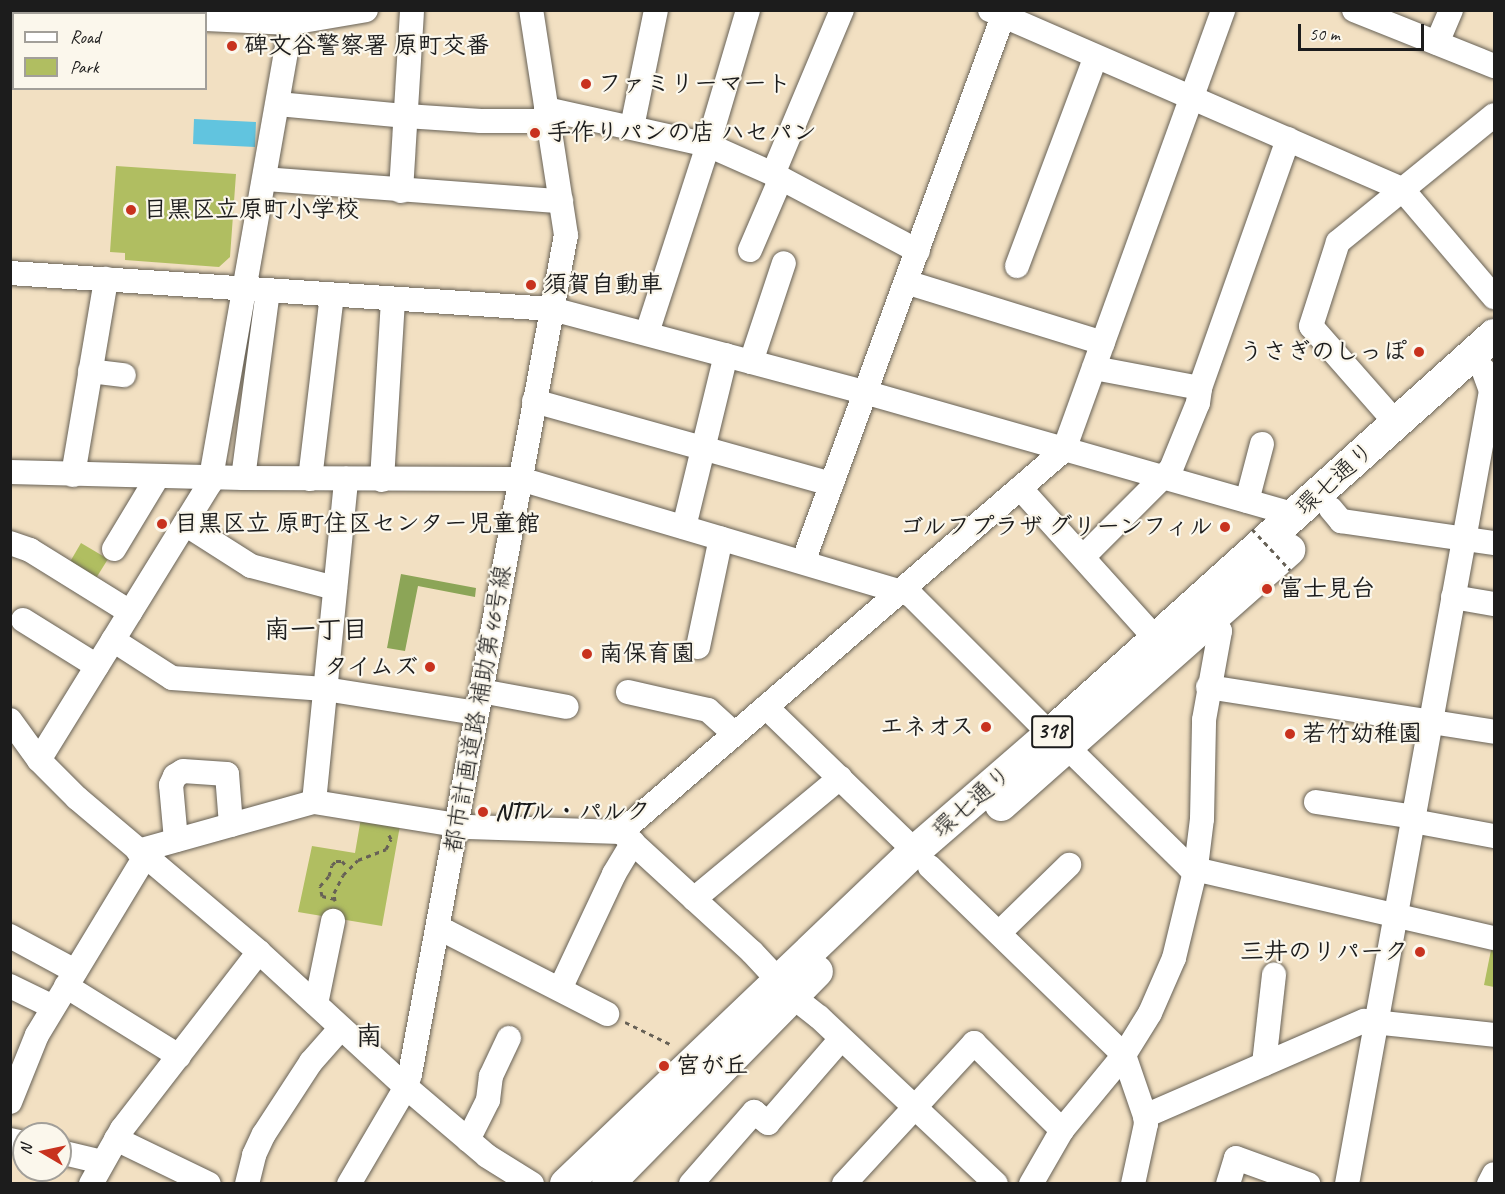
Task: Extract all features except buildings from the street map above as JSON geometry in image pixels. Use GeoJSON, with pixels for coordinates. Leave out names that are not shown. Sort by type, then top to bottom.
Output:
{"type":"FeatureCollection","features":[{"type":"Feature","properties":{"kind":"main road","name":"環七通り"},"geometry":{"type":"LineString","coordinates":[[1059,741],[1156,639],[1494,335]]}},
{"type":"Feature","properties":{"kind":"main road","name":"環七通り"},"geometry":{"type":"LineString","coordinates":[[566,1184],[626,1146],[785,988],[922,859],[1059,741],[1213,618],[1331,509],[1491,378]]}},
{"type":"Feature","properties":{"kind":"main road","name":"環七通り"},"geometry":{"type":"LineString","coordinates":[[608,1184],[626,1146]]}},
{"type":"Feature","properties":{"kind":"street"},"geometry":{"type":"LineString","coordinates":[[22,10],[30,12]]}},
{"type":"Feature","properties":{"kind":"street"},"geometry":{"type":"LineString","coordinates":[[207,19],[292,17],[366,10]]}},
{"type":"Feature","properties":{"kind":"street"},"geometry":{"type":"LineString","coordinates":[[401,191],[412,10]]}},
{"type":"Feature","properties":{"kind":"street","name":"都市計画道路 補助第46号線"},"geometry":{"type":"LineString","coordinates":[[350,1184],[406,1087],[566,235],[531,10]]}},
{"type":"Feature","properties":{"kind":"street"},"geometry":{"type":"LineString","coordinates":[[632,127],[656,10]]}},
{"type":"Feature","properties":{"kind":"street"},"geometry":{"type":"LineString","coordinates":[[647,333],[708,145],[747,10]]}},
{"type":"Feature","properties":{"kind":"street"},"geometry":{"type":"LineString","coordinates":[[750,250],[842,10]]}},
{"type":"Feature","properties":{"kind":"street"},"geometry":{"type":"LineString","coordinates":[[560,990],[614,874],[627,837],[735,734],[1064,450],[1223,10]]}},
{"type":"Feature","properties":{"kind":"street"},"geometry":{"type":"LineString","coordinates":[[1354,10],[1494,66]]}},
{"type":"Feature","properties":{"kind":"street"},"geometry":{"type":"LineString","coordinates":[[1437,43],[1451,10]]}},
{"type":"Feature","properties":{"kind":"street"},"geometry":{"type":"LineString","coordinates":[[803,562],[918,251],[997,13],[1095,58],[1402,189],[1494,297]]}},
{"type":"Feature","properties":{"kind":"street"},"geometry":{"type":"LineString","coordinates":[[243,478],[265,179],[292,17]]}},
{"type":"Feature","properties":{"kind":"street"},"geometry":{"type":"LineString","coordinates":[[1017,266],[1095,58]]}},
{"type":"Feature","properties":{"kind":"street"},"geometry":{"type":"LineString","coordinates":[[278,104],[481,121],[547,115],[632,127],[708,145],[777,176],[918,251]]}},
{"type":"Feature","properties":{"kind":"street"},"geometry":{"type":"LineString","coordinates":[[1396,424],[1311,326],[1338,242],[1494,115]]}},
{"type":"Feature","properties":{"kind":"street"},"geometry":{"type":"LineString","coordinates":[[1083,557],[1165,478],[1198,403],[1200,388],[1288,139]]}},
{"type":"Feature","properties":{"kind":"street"},"geometry":{"type":"LineString","coordinates":[[265,179],[401,191],[561,201]]}},
{"type":"Feature","properties":{"kind":"street"},"geometry":{"type":"LineString","coordinates":[[751,362],[784,263]]}},
{"type":"Feature","properties":{"kind":"street"},"geometry":{"type":"LineString","coordinates":[[10,273],[552,309],[864,392],[1296,515]]}},
{"type":"Feature","properties":{"kind":"street"},"geometry":{"type":"LineString","coordinates":[[73,475],[106,279]]}},
{"type":"Feature","properties":{"kind":"street"},"geometry":{"type":"LineString","coordinates":[[906,282],[1103,343]]}},
{"type":"Feature","properties":{"kind":"street"},"geometry":{"type":"LineString","coordinates":[[26,750],[97,666],[211,478],[256,290]]}},
{"type":"Feature","properties":{"kind":"street"},"geometry":{"type":"LineString","coordinates":[[310,479],[332,295]]}},
{"type":"Feature","properties":{"kind":"street"},"geometry":{"type":"LineString","coordinates":[[382,480],[393,299]]}},
{"type":"Feature","properties":{"kind":"street"},"geometry":{"type":"LineString","coordinates":[[684,527],[726,355]]}},
{"type":"Feature","properties":{"kind":"street"},"geometry":{"type":"LineString","coordinates":[[1094,368],[1200,388]]}},
{"type":"Feature","properties":{"kind":"street"},"geometry":{"type":"LineString","coordinates":[[90,371],[124,375]]}},
{"type":"Feature","properties":{"kind":"street"},"geometry":{"type":"LineString","coordinates":[[1347,1184],[1454,597],[1491,378]]}},
{"type":"Feature","properties":{"kind":"street"},"geometry":{"type":"LineString","coordinates":[[534,401],[832,484]]}},
{"type":"Feature","properties":{"kind":"street"},"geometry":{"type":"LineString","coordinates":[[1246,501],[1262,444]]}},
{"type":"Feature","properties":{"kind":"street"},"geometry":{"type":"LineString","coordinates":[[10,472],[211,478],[520,479],[911,595],[1190,868],[1196,867],[1494,938]]}},
{"type":"Feature","properties":{"kind":"street"},"geometry":{"type":"LineString","coordinates":[[114,549],[158,476]]}},
{"type":"Feature","properties":{"kind":"street"},"geometry":{"type":"LineString","coordinates":[[314,802],[346,479]]}},
{"type":"Feature","properties":{"kind":"street"},"geometry":{"type":"LineString","coordinates":[[1020,488],[1156,639]]}},
{"type":"Feature","properties":{"kind":"street"},"geometry":{"type":"LineString","coordinates":[[1331,509],[1341,521],[1494,543]]}},
{"type":"Feature","properties":{"kind":"street"},"geometry":{"type":"LineString","coordinates":[[185,524],[251,566],[335,588]]}},
{"type":"Feature","properties":{"kind":"street"},"geometry":{"type":"LineString","coordinates":[[698,647],[721,538]]}},
{"type":"Feature","properties":{"kind":"street"},"geometry":{"type":"LineString","coordinates":[[10,543],[30,550],[130,612]]}},
{"type":"Feature","properties":{"kind":"street"},"geometry":{"type":"LineString","coordinates":[[1454,597],[1494,604]]}},
{"type":"Feature","properties":{"kind":"street"},"geometry":{"type":"LineString","coordinates":[[1031,1184],[1062,1130],[1124,1055],[1150,1013],[1174,958],[1196,867],[1202,819],[1204,720],[1208,687],[1220,630],[1213,618]]}},
{"type":"Feature","properties":{"kind":"street"},"geometry":{"type":"LineString","coordinates":[[22,620],[97,666]]}},
{"type":"Feature","properties":{"kind":"street"},"geometry":{"type":"LineString","coordinates":[[113,640],[172,678],[479,702],[567,706]]}},
{"type":"Feature","properties":{"kind":"street"},"geometry":{"type":"LineString","coordinates":[[1208,687],[1494,732]]}},
{"type":"Feature","properties":{"kind":"street"},"geometry":{"type":"LineString","coordinates":[[628,692],[708,710],[735,734]]}},
{"type":"Feature","properties":{"kind":"street"},"geometry":{"type":"LineString","coordinates":[[766,707],[1124,1055],[1146,1124],[1133,1184]]}},
{"type":"Feature","properties":{"kind":"street"},"geometry":{"type":"LineString","coordinates":[[10,720],[26,750],[77,798],[259,952],[406,1087],[468,1140],[487,1156],[532,1184]]}},
{"type":"Feature","properties":{"kind":"street"},"geometry":{"type":"LineString","coordinates":[[176,840],[171,785],[175,776],[183,771],[227,774],[231,825]]}},
{"type":"Feature","properties":{"kind":"street"},"geometry":{"type":"LineString","coordinates":[[694,899],[840,778]]}},
{"type":"Feature","properties":{"kind":"street"},"geometry":{"type":"LineString","coordinates":[[10,1102],[38,1035],[142,854],[176,840],[314,802],[468,827],[627,837],[996,1184]]}},
{"type":"Feature","properties":{"kind":"street"},"geometry":{"type":"LineString","coordinates":[[1316,802],[1494,836]]}},
{"type":"Feature","properties":{"kind":"street"},"geometry":{"type":"LineString","coordinates":[[999,933],[1069,865]]}},
{"type":"Feature","properties":{"kind":"street"},"geometry":{"type":"LineString","coordinates":[[316,1004],[334,910]]}},
{"type":"Feature","properties":{"kind":"street"},"geometry":{"type":"LineString","coordinates":[[437,930],[447,932],[607,1014]]}},
{"type":"Feature","properties":{"kind":"street"},"geometry":{"type":"LineString","coordinates":[[10,936],[179,1056]]}},
{"type":"Feature","properties":{"kind":"street"},"geometry":{"type":"LineString","coordinates":[[72,1159],[96,1173],[116,1139],[259,952]]}},
{"type":"Feature","properties":{"kind":"street"},"geometry":{"type":"LineString","coordinates":[[1264,1064],[1274,975]]}},
{"type":"Feature","properties":{"kind":"street"},"geometry":{"type":"LineString","coordinates":[[10,986],[53,1007]]}},
{"type":"Feature","properties":{"kind":"street"},"geometry":{"type":"LineString","coordinates":[[1145,1116],[1365,1021],[1494,1035]]}},
{"type":"Feature","properties":{"kind":"street"},"geometry":{"type":"LineString","coordinates":[[247,1184],[254,1155],[264,1134],[311,1062],[341,1028]]}},
{"type":"Feature","properties":{"kind":"street"},"geometry":{"type":"LineString","coordinates":[[468,1140],[488,1100],[491,1076],[509,1038]]}},
{"type":"Feature","properties":{"kind":"street"},"geometry":{"type":"LineString","coordinates":[[691,1184],[754,1112],[768,1123],[841,1039]]}},
{"type":"Feature","properties":{"kind":"street"},"geometry":{"type":"LineString","coordinates":[[858,1179],[915,1107],[974,1044],[1062,1130]]}},
{"type":"Feature","properties":{"kind":"street"},"geometry":{"type":"LineString","coordinates":[[116,1139],[209,1184]]}},
{"type":"Feature","properties":{"kind":"street"},"geometry":{"type":"LineString","coordinates":[[1228,1184],[1236,1158],[1308,1184]]}},
{"type":"Feature","properties":{"kind":"street"},"geometry":{"type":"LineString","coordinates":[[1489,1184],[1494,1174]]}},
{"type":"Feature","properties":{"kind":"path"},"geometry":{"type":"LineString","coordinates":[[1252,529],[1290,570]]}},
{"type":"Feature","properties":{"kind":"path"},"geometry":{"type":"LineString","coordinates":[[334,910],[340,879],[348,868],[358,860],[386,849],[389,845],[391,839],[378,818],[379,812]]}},
{"type":"Feature","properties":{"kind":"path"},"geometry":{"type":"LineString","coordinates":[[334,910],[322,896],[320,886],[329,876],[332,865],[336,861],[342,861],[348,868]]}},
{"type":"Feature","properties":{"kind":"path"},"geometry":{"type":"LineString","coordinates":[[607,1014],[672,1045]]}},
{"type":"Feature","properties":{"kind":"green space"},"geometry":{"type":"Polygon","coordinates":[[[116,166],[236,174],[230,257],[219,267],[125,260],[125,253],[110,252],[116,166]]]}},
{"type":"Feature","properties":{"kind":"green space"},"geometry":{"type":"Polygon","coordinates":[[[81,543],[108,559],[93,583],[67,567],[81,543]]]}},
{"type":"Feature","properties":{"kind":"green space"},"geometry":{"type":"Polygon","coordinates":[[[401,574],[476,588],[475,597],[418,586],[405,651],[387,648],[401,574]]]}},
{"type":"Feature","properties":{"kind":"green space"},"geometry":{"type":"Polygon","coordinates":[[[362,812],[401,820],[382,926],[298,912],[312,846],[355,853],[362,812]]]}},
{"type":"Feature","properties":{"kind":"green space"},"geometry":{"type":"Polygon","coordinates":[[[1492,945],[1494,945],[1494,987],[1484,985],[1492,945]]]}},
{"type":"Feature","properties":{"kind":"water"},"geometry":{"type":"Polygon","coordinates":[[[194,119],[256,122],[255,147],[193,144],[194,119]]]}},
{"type":"Feature","properties":{"kind":"place","name":"碑文谷警察署 原町交番"},"geometry":{"type":"Point","coordinates":[232,46]}},
{"type":"Feature","properties":{"kind":"place","name":"ファミリーマート"},"geometry":{"type":"Point","coordinates":[586,84]}},
{"type":"Feature","properties":{"kind":"place","name":"手作りパンの店 ハセパン"},"geometry":{"type":"Point","coordinates":[535,133]}},
{"type":"Feature","properties":{"kind":"place","name":"目黒区立原町小学校"},"geometry":{"type":"Point","coordinates":[131,210]}},
{"type":"Feature","properties":{"kind":"place","name":"須賀自動車"},"geometry":{"type":"Point","coordinates":[531,285]}},
{"type":"Feature","properties":{"kind":"place","name":"うさぎのしっぽ"},"geometry":{"type":"Point","coordinates":[1419,352]}},
{"type":"Feature","properties":{"kind":"place","name":"目黒区立 原町住区センター児童館"},"geometry":{"type":"Point","coordinates":[162,524]}},
{"type":"Feature","properties":{"kind":"place","name":"ゴルフプラザ グリーンフィル"},"geometry":{"type":"Point","coordinates":[1225,527]}},
{"type":"Feature","properties":{"kind":"place","name":"富士見台"},"geometry":{"type":"Point","coordinates":[1267,589]}},
{"type":"Feature","properties":{"kind":"place","name":"南保育園"},"geometry":{"type":"Point","coordinates":[587,654]}},
{"type":"Feature","properties":{"kind":"place","name":"タイムズ"},"geometry":{"type":"Point","coordinates":[430,667]}},
{"type":"Feature","properties":{"kind":"place","name":"エネオス"},"geometry":{"type":"Point","coordinates":[986,727]}},
{"type":"Feature","properties":{"kind":"place","name":"若竹幼稚園"},"geometry":{"type":"Point","coordinates":[1290,734]}},
{"type":"Feature","properties":{"kind":"place","name":"NTTル・パルク"},"geometry":{"type":"Point","coordinates":[483,812]}},
{"type":"Feature","properties":{"kind":"place","name":"三井のリパーク"},"geometry":{"type":"Point","coordinates":[1420,952]}},
{"type":"Feature","properties":{"kind":"place","name":"宮が丘"},"geometry":{"type":"Point","coordinates":[664,1066]}},
{"type":"Feature","properties":{"kind":"district","name":"南一丁目"},"geometry":{"type":"Point","coordinates":[316,630]}},
{"type":"Feature","properties":{"kind":"district","name":"南"},"geometry":{"type":"Point","coordinates":[369,1037]}}]}
